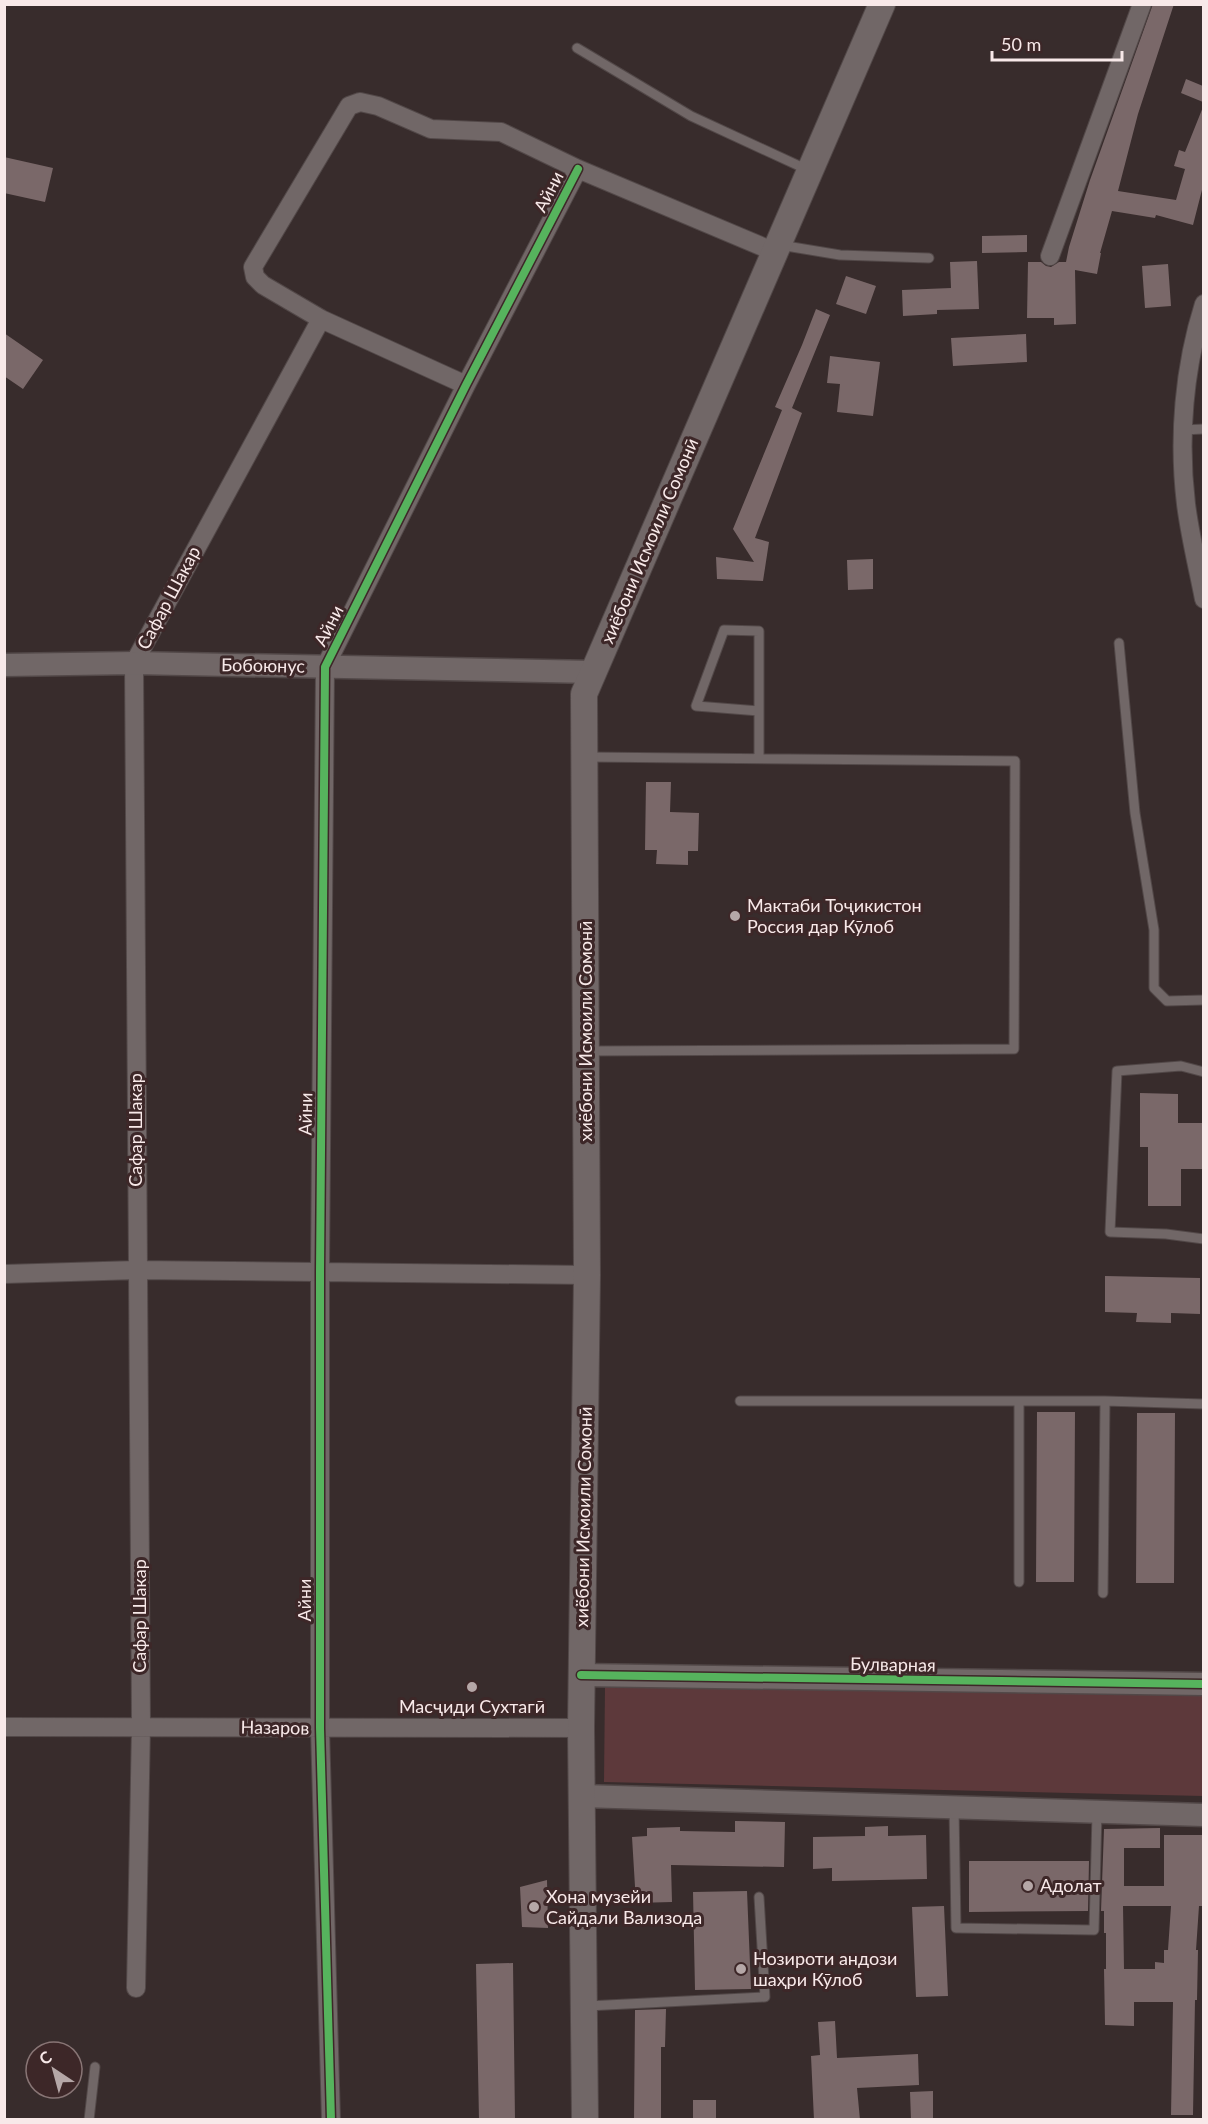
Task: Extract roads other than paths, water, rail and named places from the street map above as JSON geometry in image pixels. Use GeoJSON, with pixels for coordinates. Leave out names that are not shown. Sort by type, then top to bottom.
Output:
{"type":"FeatureCollection","features":[{"type":"Feature","properties":{"kind":"main road","name":"хиёбони Исмоили Сомонӣ"},"geometry":{"type":"LineString","coordinates":[[585,2120],[581,1728],[587,1275],[584,694],[882,4]]}},
{"type":"Feature","properties":{"kind":"street"},"geometry":{"type":"LineString","coordinates":[[1050,256],[1142,4]]}},
{"type":"Feature","properties":{"kind":"street"},"geometry":{"type":"LineString","coordinates":[[466,385],[321,319],[262,285],[255,277],[253,267],[349,106],[360,102],[378,106],[431,129],[501,132],[578,169],[777,248]]}},
{"type":"Feature","properties":{"kind":"street","name":"Айни"},"geometry":{"type":"LineString","coordinates":[[331,2120],[320,1728],[320,1272],[325,667],[466,385],[578,169]]}},
{"type":"Feature","properties":{"kind":"street"},"geometry":{"type":"LineString","coordinates":[[1203,304],[1194,336],[1182,430],[1186,504],[1203,599]]}},
{"type":"Feature","properties":{"kind":"street","name":"Сафар Шакар"},"geometry":{"type":"LineString","coordinates":[[136,1988],[141,1726],[134,663],[321,319]]}},
{"type":"Feature","properties":{"kind":"street","name":"Бобоюнус"},"geometry":{"type":"LineString","coordinates":[[4,665],[134,663],[593,672]]}},
{"type":"Feature","properties":{"kind":"street"},"geometry":{"type":"LineString","coordinates":[[4,1274],[137,1270],[587,1275]]}},
{"type":"Feature","properties":{"kind":"street","name":"Булварная"},"geometry":{"type":"LineString","coordinates":[[581,1675],[1203,1684]]}},
{"type":"Feature","properties":{"kind":"street","name":"Назаров"},"geometry":{"type":"LineString","coordinates":[[4,1727],[581,1728]]}},
{"type":"Feature","properties":{"kind":"street"},"geometry":{"type":"LineString","coordinates":[[582,1796],[1203,1815]]}},
{"type":"Feature","properties":{"kind":"lane"},"geometry":{"type":"LineString","coordinates":[[577,48],[691,116],[810,171]]}},
{"type":"Feature","properties":{"kind":"lane"},"geometry":{"type":"LineString","coordinates":[[777,248],[840,255],[928,258]]}},
{"type":"Feature","properties":{"kind":"lane"},"geometry":{"type":"LineString","coordinates":[[1182,430],[1203,429]]}},
{"type":"Feature","properties":{"kind":"lane"},"geometry":{"type":"LineString","coordinates":[[759,711],[696,706],[724,630],[759,631],[759,711],[759,758]]}},
{"type":"Feature","properties":{"kind":"lane"},"geometry":{"type":"LineString","coordinates":[[1119,643],[1135,813],[1154,930],[1154,988],[1167,1001],[1203,1000]]}},
{"type":"Feature","properties":{"kind":"lane"},"geometry":{"type":"LineString","coordinates":[[585,757],[1015,761],[1014,1049],[586,1051]]}},
{"type":"Feature","properties":{"kind":"lane"},"geometry":{"type":"LineString","coordinates":[[1203,1072],[1181,1066],[1117,1071],[1110,1232],[1166,1234],[1203,1239]]}},
{"type":"Feature","properties":{"kind":"lane"},"geometry":{"type":"LineString","coordinates":[[740,1401],[1105,1401],[1203,1404]]}},
{"type":"Feature","properties":{"kind":"lane"},"geometry":{"type":"LineString","coordinates":[[1018,1401],[1019,1582]]}},
{"type":"Feature","properties":{"kind":"lane"},"geometry":{"type":"LineString","coordinates":[[1103,1593],[1105,1401]]}},
{"type":"Feature","properties":{"kind":"lane"},"geometry":{"type":"LineString","coordinates":[[954,1807],[956,1928],[1094,1930],[1097,1811]]}},
{"type":"Feature","properties":{"kind":"lane"},"geometry":{"type":"LineString","coordinates":[[584,2006],[765,1997],[759,1897]]}},
{"type":"Feature","properties":{"kind":"lane"},"geometry":{"type":"LineString","coordinates":[[89,2120],[95,2067]]}},
{"type":"Feature","properties":{"kind":"place","name":"Мактаби Тоҷикистон Россия дар Кӯлоб"},"geometry":{"type":"Point","coordinates":[735,916]}},
{"type":"Feature","properties":{"kind":"place","name":"Масҷиди Сухтагӣ"},"geometry":{"type":"Point","coordinates":[472,1687]}},
{"type":"Feature","properties":{"kind":"place","name":"Адолат"},"geometry":{"type":"Point","coordinates":[1028,1886]}},
{"type":"Feature","properties":{"kind":"place","name":"Хона музейи Сайдали Вализода"},"geometry":{"type":"Point","coordinates":[534,1907]}},
{"type":"Feature","properties":{"kind":"place","name":"Нозироти андози шаҳри Кӯлоб"},"geometry":{"type":"Point","coordinates":[741,1969]}}]}
